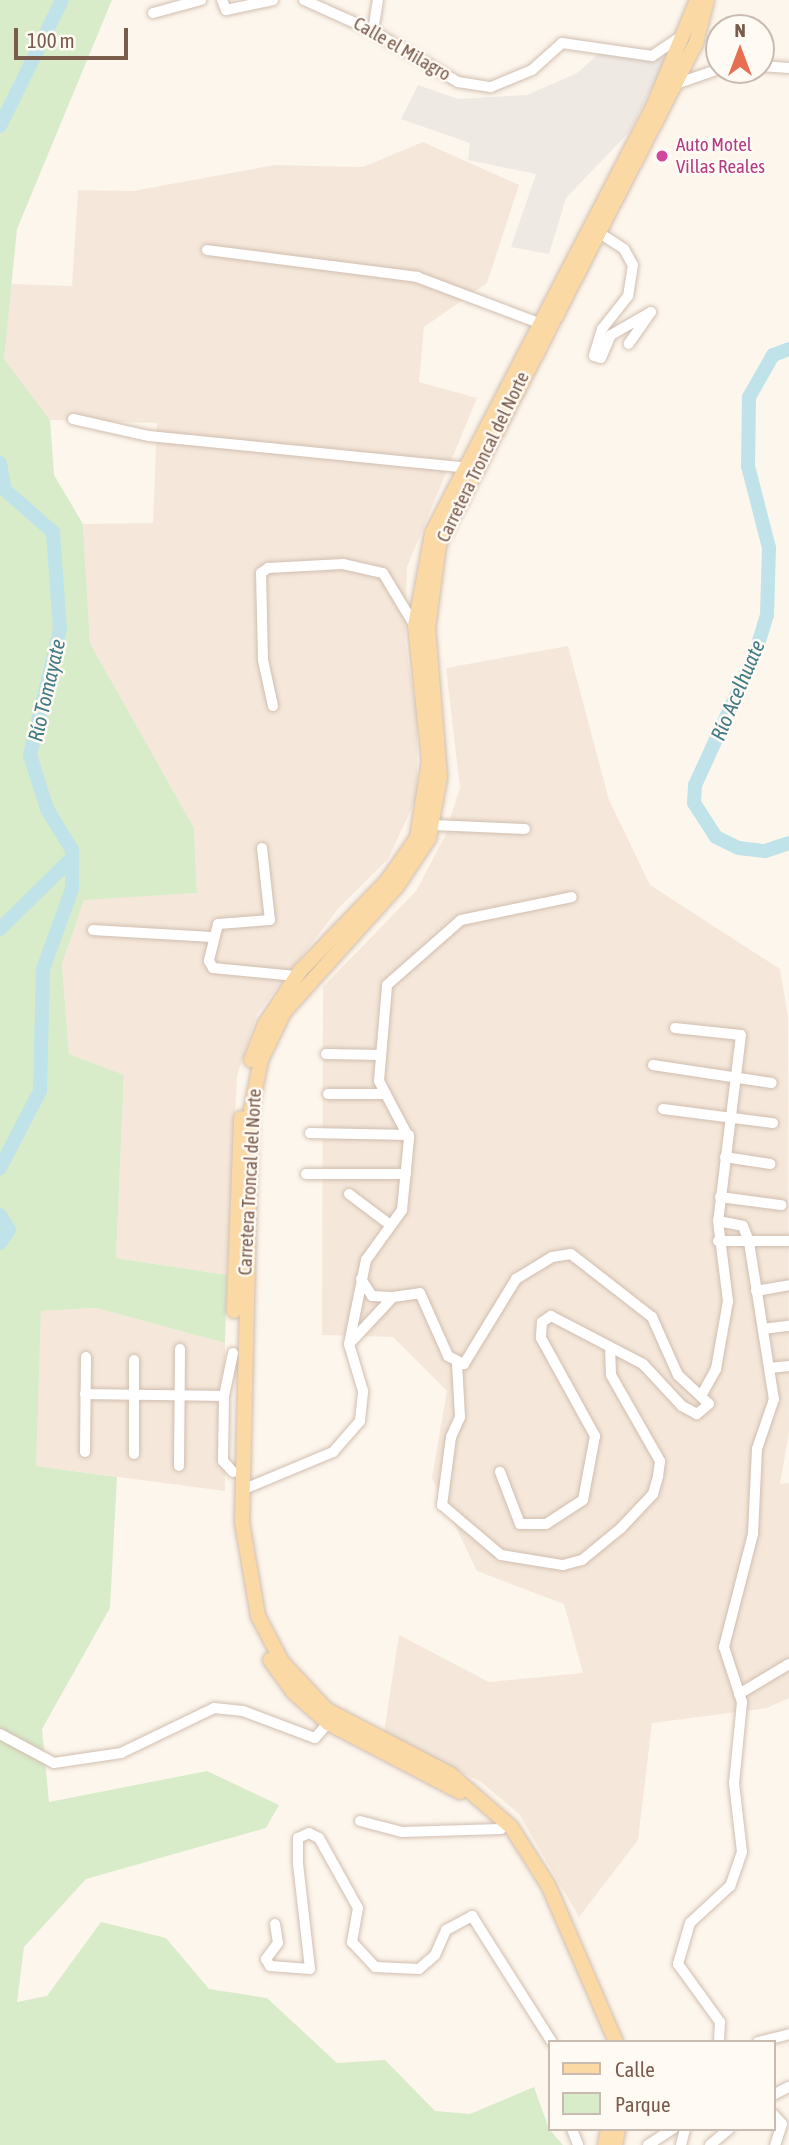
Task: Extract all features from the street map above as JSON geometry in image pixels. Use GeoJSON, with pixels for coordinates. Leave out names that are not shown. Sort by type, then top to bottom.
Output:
{"type":"FeatureCollection","features":[{"type":"Feature","properties":{"kind":"main road","name":"Carretera Troncal del Norte"},"geometry":{"type":"LineString","coordinates":[[615,2040],[548,1885],[521,1839],[463,1783],[328,1723],[293,1692],[255,1634],[235,1567],[233,1353],[243,1095],[261,1033],[302,975],[365,909],[398,869],[425,811],[429,749],[415,626],[426,551],[462,467],[687,34],[697,0]]}},
{"type":"Feature","properties":{"kind":"main road","name":"Carretera Troncal del Norte"},"geometry":{"type":"LineString","coordinates":[[365,909],[410,870],[433,825],[441,754],[429,611],[439,544],[676,84],[701,31],[707,0]]}},
{"type":"Feature","properties":{"kind":"main road","name":"Carretera Troncal del Norte"},"geometry":{"type":"LineString","coordinates":[[302,975],[265,1047],[253,1096],[242,1490],[245,1568],[266,1634],[305,1690],[347,1730]]}},
{"type":"Feature","properties":{"kind":"main road","name":"Carretera Troncal del Norte"},"geometry":{"type":"LineString","coordinates":[[379,1746],[456,1790],[501,1829],[546,1898],[605,2040]]}},
{"type":"Feature","properties":{"kind":"street"},"geometry":{"type":"LineString","coordinates":[[153,13],[201,0]]}},
{"type":"Feature","properties":{"kind":"street"},"geometry":{"type":"LineString","coordinates":[[222,0],[226,10],[273,0]]}},
{"type":"Feature","properties":{"kind":"street","name":"Calle el Milagro"},"geometry":{"type":"LineString","coordinates":[[304,0],[328,4],[458,82],[491,87],[532,70],[562,43],[652,56],[687,34]]}},
{"type":"Feature","properties":{"kind":"street"},"geometry":{"type":"LineString","coordinates":[[373,30],[378,0]]}},
{"type":"Feature","properties":{"kind":"street"},"geometry":{"type":"LineString","coordinates":[[676,84],[705,73]]}},
{"type":"Feature","properties":{"kind":"street"},"geometry":{"type":"LineString","coordinates":[[598,232],[624,249],[633,265],[628,296],[602,329],[594,356],[601,358],[611,335],[651,312],[629,345]]}},
{"type":"Feature","properties":{"kind":"street"},"geometry":{"type":"LineString","coordinates":[[207,250],[417,277],[536,322]]}},
{"type":"Feature","properties":{"kind":"street"},"geometry":{"type":"LineString","coordinates":[[73,419],[149,436],[462,467]]}},
{"type":"Feature","properties":{"kind":"street"},"geometry":{"type":"LineString","coordinates":[[273,706],[263,660],[261,573],[268,568],[343,564],[383,573],[415,626]]}},
{"type":"Feature","properties":{"kind":"street"},"geometry":{"type":"LineString","coordinates":[[433,825],[525,829]]}},
{"type":"Feature","properties":{"kind":"street"},"geometry":{"type":"LineString","coordinates":[[262,848],[270,920],[218,925],[211,937],[213,968],[302,975]]}},
{"type":"Feature","properties":{"kind":"street"},"geometry":{"type":"LineString","coordinates":[[242,1490],[333,1452],[350,1436],[360,1421],[363,1391],[349,1344],[362,1279],[389,1224],[402,1210],[409,1135],[379,1081],[387,985],[401,967],[475,914],[572,897]]}},
{"type":"Feature","properties":{"kind":"street"},"geometry":{"type":"LineString","coordinates":[[93,930],[211,937]]}},
{"type":"Feature","properties":{"kind":"street"},"geometry":{"type":"LineString","coordinates":[[675,1028],[741,1035],[733,1117],[725,1157],[718,1221],[718,1241],[728,1301],[716,1369],[701,1396]]}},
{"type":"Feature","properties":{"kind":"street"},"geometry":{"type":"LineString","coordinates":[[326,1054],[380,1055]]}},
{"type":"Feature","properties":{"kind":"street"},"geometry":{"type":"LineString","coordinates":[[653,1065],[772,1083]]}},
{"type":"Feature","properties":{"kind":"street"},"geometry":{"type":"LineString","coordinates":[[328,1094],[386,1094]]}},
{"type":"Feature","properties":{"kind":"street"},"geometry":{"type":"LineString","coordinates":[[663,1109],[772,1123]]}},
{"type":"Feature","properties":{"kind":"street"},"geometry":{"type":"LineString","coordinates":[[310,1133],[409,1135]]}},
{"type":"Feature","properties":{"kind":"street"},"geometry":{"type":"LineString","coordinates":[[725,1157],[770,1164]]}},
{"type":"Feature","properties":{"kind":"street"},"geometry":{"type":"LineString","coordinates":[[306,1174],[406,1174]]}},
{"type":"Feature","properties":{"kind":"street"},"geometry":{"type":"LineString","coordinates":[[349,1195],[389,1224]]}},
{"type":"Feature","properties":{"kind":"street"},"geometry":{"type":"LineString","coordinates":[[720,1197],[780,1205]]}},
{"type":"Feature","properties":{"kind":"street"},"geometry":{"type":"LineString","coordinates":[[718,1221],[743,1226],[749,1242],[770,1368],[773,1414],[757,1449],[752,1534],[723,1647],[739,1694],[734,1783],[742,1852],[730,1886],[690,1923],[678,1964],[720,2022],[719,2040]]}},
{"type":"Feature","properties":{"kind":"street"},"geometry":{"type":"LineString","coordinates":[[718,1241],[789,1241]]}},
{"type":"Feature","properties":{"kind":"street"},"geometry":{"type":"LineString","coordinates":[[457,1363],[472,1358],[488,1317],[516,1279],[552,1257],[571,1254],[652,1317],[678,1375],[709,1404],[696,1414],[643,1364],[610,1352],[562,1318],[542,1322],[541,1338],[595,1436],[583,1500],[545,1524],[520,1524],[500,1472]]}},
{"type":"Feature","properties":{"kind":"street"},"geometry":{"type":"LineString","coordinates":[[362,1279],[372,1296],[393,1297],[420,1293],[429,1301],[436,1334],[457,1363],[460,1417],[451,1437],[442,1504],[501,1555],[563,1565],[582,1560],[621,1528],[653,1494],[660,1461],[611,1375],[610,1352]]}},
{"type":"Feature","properties":{"kind":"street"},"geometry":{"type":"LineString","coordinates":[[756,1290],[789,1285]]}},
{"type":"Feature","properties":{"kind":"street"},"geometry":{"type":"LineString","coordinates":[[349,1344],[393,1297]]}},
{"type":"Feature","properties":{"kind":"street"},"geometry":{"type":"LineString","coordinates":[[763,1329],[789,1326]]}},
{"type":"Feature","properties":{"kind":"street"},"geometry":{"type":"LineString","coordinates":[[179,1466],[180,1349]]}},
{"type":"Feature","properties":{"kind":"street"},"geometry":{"type":"LineString","coordinates":[[233,1353],[224,1396],[223,1461],[233,1472]]}},
{"type":"Feature","properties":{"kind":"street"},"geometry":{"type":"LineString","coordinates":[[85,1452],[86,1357]]}},
{"type":"Feature","properties":{"kind":"street"},"geometry":{"type":"LineString","coordinates":[[134,1360],[134,1454]]}},
{"type":"Feature","properties":{"kind":"street"},"geometry":{"type":"LineString","coordinates":[[770,1368],[789,1366]]}},
{"type":"Feature","properties":{"kind":"street"},"geometry":{"type":"LineString","coordinates":[[85,1394],[224,1396]]}},
{"type":"Feature","properties":{"kind":"street"},"geometry":{"type":"LineString","coordinates":[[739,1694],[789,1664]]}},
{"type":"Feature","properties":{"kind":"street"},"geometry":{"type":"LineString","coordinates":[[0,1734],[54,1763],[121,1753],[214,1708],[243,1711],[315,1738],[328,1723]]}},
{"type":"Feature","properties":{"kind":"street"},"geometry":{"type":"LineString","coordinates":[[360,1821],[402,1832],[501,1829]]}},
{"type":"Feature","properties":{"kind":"street"},"geometry":{"type":"LineString","coordinates":[[275,1924],[278,1942],[266,1959],[270,1966],[310,1969],[298,1863],[298,1838],[309,1833],[319,1838],[358,1908],[352,1941],[375,1967],[419,1969],[435,1955],[446,1930],[472,1916],[551,2040]]}},
{"type":"Feature","properties":{"kind":"street"},"geometry":{"type":"LineString","coordinates":[[766,2040],[789,2034]]}},
{"type":"Feature","properties":{"kind":"street"},"geometry":{"type":"LineString","coordinates":[[775,2115],[782,2124],[775,2145]]}},
{"type":"Feature","properties":{"kind":"street"},"geometry":{"type":"LineString","coordinates":[[648,2145],[670,2131]]}},
{"type":"Feature","properties":{"kind":"street"},"geometry":{"type":"LineString","coordinates":[[710,2145],[727,2131]]}},
{"type":"Feature","properties":{"kind":"shaded area"},"geometry":{"type":"Polygon","coordinates":[[[603,50],[666,59],[630,131],[566,198],[549,254],[511,247],[536,174],[468,160],[470,143],[401,119],[418,85],[458,99],[527,95],[577,73],[603,50]]]}},
{"type":"Feature","properties":{"kind":"shaded area"},"geometry":{"type":"Polygon","coordinates":[[[423,142],[519,185],[487,283],[424,327],[419,382],[477,398],[407,567],[405,642],[417,714],[417,797],[388,859],[338,909],[257,1014],[237,1076],[227,1275],[116,1258],[124,1076],[69,1054],[62,964],[84,899],[197,893],[194,828],[90,643],[83,524],[153,523],[157,423],[50,420],[4,360],[10,284],[72,286],[78,190],[133,191],[275,165],[363,167],[423,142]]]}},
{"type":"Feature","properties":{"kind":"shaded area"},"geometry":{"type":"Polygon","coordinates":[[[568,646],[609,800],[650,885],[780,969],[788,1017],[789,1432],[780,1484],[789,1483],[789,1698],[767,1708],[652,1723],[638,1840],[579,1917],[519,1814],[481,1782],[384,1733],[399,1635],[489,1682],[583,1673],[564,1604],[477,1571],[432,1478],[447,1391],[393,1337],[322,1335],[323,987],[416,891],[444,838],[460,788],[446,668],[568,646]]]}},
{"type":"Feature","properties":{"kind":"shaded area"},"geometry":{"type":"Polygon","coordinates":[[[96,1308],[225,1343],[225,1491],[35,1466],[41,1311],[96,1308]]]}},
{"type":"Feature","properties":{"kind":"green space"},"geometry":{"type":"Polygon","coordinates":[[[0,0],[112,0],[17,229],[4,359],[50,420],[54,475],[83,524],[90,643],[194,828],[197,893],[84,900],[62,964],[69,1054],[124,1075],[116,1258],[227,1275],[225,1343],[96,1308],[41,1311],[36,1466],[117,1477],[110,1608],[42,1729],[49,1802],[207,1771],[279,1805],[266,1828],[86,1879],[24,1947],[17,2002],[47,1996],[101,1922],[166,1938],[209,1989],[267,1998],[337,2063],[385,2060],[435,2111],[470,2114],[534,2087],[548,2131],[563,2145],[0,2145],[0,0]]]}},
{"type":"Feature","properties":{"kind":"waterway","name":"Río Tomayate"},"geometry":{"type":"LineString","coordinates":[[0,126],[62,0]]}},
{"type":"Feature","properties":{"kind":"waterway","name":"Río Acelhuate"},"geometry":{"type":"LineString","coordinates":[[789,349],[773,355],[749,397],[748,466],[769,548],[767,615],[756,652],[695,785],[694,803],[716,837],[739,848],[765,851],[789,843]]}},
{"type":"Feature","properties":{"kind":"waterway","name":"Río Tomayate"},"geometry":{"type":"LineString","coordinates":[[0,463],[5,490],[53,532],[60,629],[30,755],[47,809],[72,850],[72,889],[43,969],[40,1091],[0,1168]]}},
{"type":"Feature","properties":{"kind":"waterway"},"geometry":{"type":"LineString","coordinates":[[0,929],[72,858]]}},
{"type":"Feature","properties":{"kind":"waterway","name":"Río Tomayate"},"geometry":{"type":"LineString","coordinates":[[0,1215],[9,1230],[0,1243]]}},
{"type":"Feature","properties":{"kind":"place","name":"Auto Motel Villas Reales"},"geometry":{"type":"Point","coordinates":[662,156]}}]}
